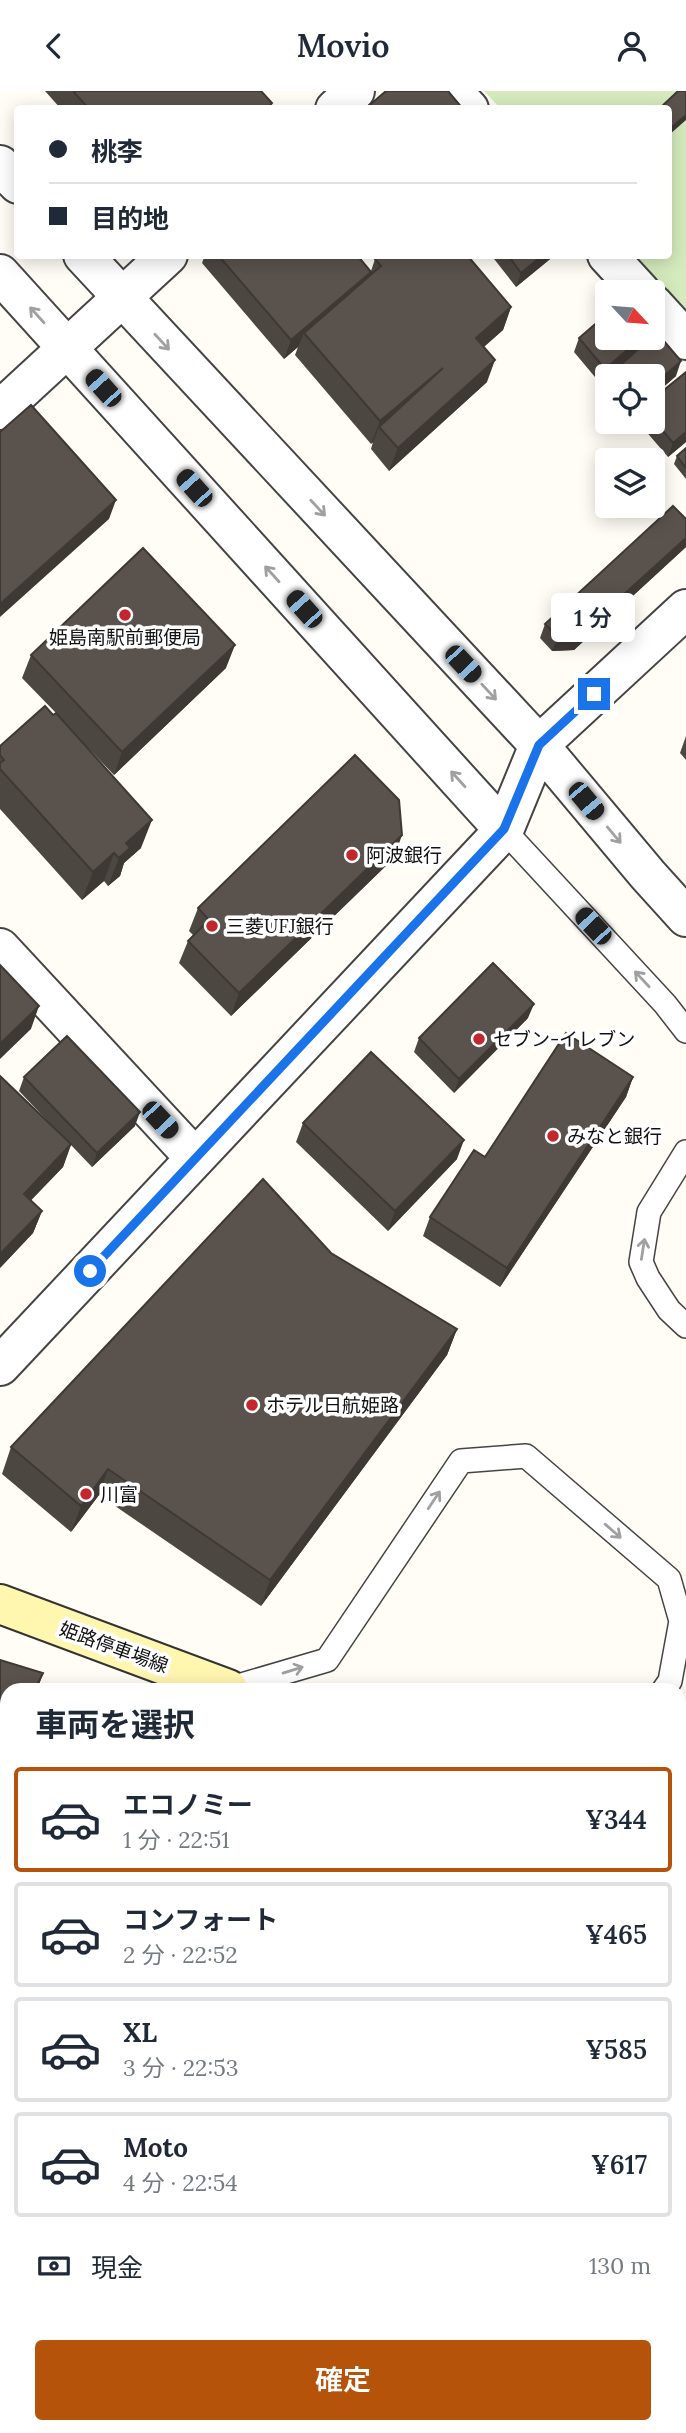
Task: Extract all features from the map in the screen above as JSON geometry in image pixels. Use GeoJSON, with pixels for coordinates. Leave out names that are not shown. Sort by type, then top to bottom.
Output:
{"type":"FeatureCollection","features":[{"type":"Feature","properties":{"kind":"main road","name":"姫路停車場線"},"geometry":{"type":"LineString","coordinates":[[0,1605],[210,1683]]}},
{"type":"Feature","properties":{"kind":"street"},"geometry":{"type":"LineString","coordinates":[[339,105],[355,91]]}},
{"type":"Feature","properties":{"kind":"street"},"geometry":{"type":"LineString","coordinates":[[452,91],[465,105]]}},
{"type":"Feature","properties":{"kind":"street"},"geometry":{"type":"LineString","coordinates":[[0,165],[14,180]]}},
{"type":"Feature","properties":{"kind":"street"},"geometry":{"type":"LineString","coordinates":[[87,259],[539,745],[686,917]]}},
{"type":"Feature","properties":{"kind":"street"},"geometry":{"type":"LineString","coordinates":[[0,410],[164,259]]}},
{"type":"Feature","properties":{"kind":"street"},"geometry":{"type":"LineString","coordinates":[[611,259],[630,280]]}},
{"type":"Feature","properties":{"kind":"street"},"geometry":{"type":"LineString","coordinates":[[0,274],[504,829]]}},
{"type":"Feature","properties":{"kind":"street"},"geometry":{"type":"LineString","coordinates":[[665,317],[686,340]]}},
{"type":"Feature","properties":{"kind":"street"},"geometry":{"type":"LineString","coordinates":[[0,1366],[504,829],[539,745],[686,609]]}},
{"type":"Feature","properties":{"kind":"street"},"geometry":{"type":"LineString","coordinates":[[0,948],[195,1158]]}},
{"type":"Feature","properties":{"kind":"lane"},"geometry":{"type":"LineString","coordinates":[[504,829],[665,1004],[686,1031]]}},
{"type":"Feature","properties":{"kind":"lane"},"geometry":{"type":"LineString","coordinates":[[686,1153],[649,1212],[641,1262],[668,1310],[686,1326]]}},
{"type":"Feature","properties":{"kind":"lane"},"geometry":{"type":"LineString","coordinates":[[252,1683],[327,1660],[461,1461],[526,1456],[669,1579],[681,1621],[669,1683]]}},
{"type":"Feature","properties":{"kind":"green space"},"geometry":{"type":"Polygon","coordinates":[[[484,91],[686,91],[686,311],[665,288],[665,280],[657,280],[638,259],[672,259],[672,105],[497,105],[484,91]]]}},
{"type":"Feature","properties":{"kind":"building"},"geometry":{"type":"Polygon","coordinates":[[[73,91],[261,91],[272,103],[270,105],[85,105],[73,91]]]}},
{"type":"Feature","properties":{"kind":"building"},"geometry":{"type":"Polygon","coordinates":[[[386,91],[448,91],[460,105],[370,105],[386,91]]]}},
{"type":"Feature","properties":{"kind":"building"},"geometry":{"type":"Polygon","coordinates":[[[678,91],[686,91],[686,115],[672,127],[672,105],[663,105],[678,91]]]}},
{"type":"Feature","properties":{"kind":"building"},"geometry":{"type":"Polygon","coordinates":[[[221,259],[360,259],[371,272],[291,340],[221,259]]]}},
{"type":"Feature","properties":{"kind":"building"},"geometry":{"type":"Polygon","coordinates":[[[375,259],[470,259],[511,307],[476,338],[495,360],[398,448],[379,427],[443,368],[380,421],[304,333],[381,266],[375,259]]]}},
{"type":"Feature","properties":{"kind":"building"},"geometry":{"type":"Polygon","coordinates":[[[511,259],[538,259],[521,273],[511,259]]]}},
{"type":"Feature","properties":{"kind":"building"},"geometry":{"type":"Polygon","coordinates":[[[595,324],[595,350],[627,350],[611,364],[601,364],[579,338],[595,324]]]}},
{"type":"Feature","properties":{"kind":"building"},"geometry":{"type":"Polygon","coordinates":[[[665,342],[681,361],[665,375],[665,364],[622,364],[637,350],[665,350],[665,342]]]}},
{"type":"Feature","properties":{"kind":"building"},"geometry":{"type":"Polygon","coordinates":[[[686,372],[686,432],[673,443],[665,433],[665,389],[686,372]]]}},
{"type":"Feature","properties":{"kind":"building"},"geometry":{"type":"Polygon","coordinates":[[[31,405],[116,500],[0,604],[0,432],[31,405]]]}},
{"type":"Feature","properties":{"kind":"building"},"geometry":{"type":"Polygon","coordinates":[[[686,448],[686,468],[677,456],[686,448]]]}},
{"type":"Feature","properties":{"kind":"building"},"geometry":{"type":"Polygon","coordinates":[[[673,506],[686,519],[686,538],[579,635],[558,637],[545,624],[660,518],[665,518],[665,513],[673,506]]]}},
{"type":"Feature","properties":{"kind":"building"},"geometry":{"type":"Polygon","coordinates":[[[143,548],[235,645],[122,752],[31,655],[143,548]]]}},
{"type":"Feature","properties":{"kind":"building"},"geometry":{"type":"Polygon","coordinates":[[[45,706],[53,715],[56,713],[152,820],[126,843],[130,848],[119,858],[114,853],[93,872],[0,769],[0,763],[4,760],[0,755],[0,746],[45,706]]]}},
{"type":"Feature","properties":{"kind":"building"},"geometry":{"type":"Polygon","coordinates":[[[355,755],[399,800],[402,835],[239,993],[188,941],[209,920],[198,908],[355,755]]]}},
{"type":"Feature","properties":{"kind":"building"},"geometry":{"type":"Polygon","coordinates":[[[493,963],[534,1004],[459,1079],[419,1038],[493,963]]]}},
{"type":"Feature","properties":{"kind":"building"},"geometry":{"type":"Polygon","coordinates":[[[0,965],[39,1006],[0,1044],[0,965]]]}},
{"type":"Feature","properties":{"kind":"building"},"geometry":{"type":"Polygon","coordinates":[[[566,1033],[633,1077],[507,1268],[430,1217],[474,1150],[485,1157],[566,1033]]]}},
{"type":"Feature","properties":{"kind":"building"},"geometry":{"type":"Polygon","coordinates":[[[67,1036],[140,1112],[97,1153],[24,1077],[67,1036]]]}},
{"type":"Feature","properties":{"kind":"building"},"geometry":{"type":"Polygon","coordinates":[[[371,1052],[464,1140],[395,1211],[303,1123],[371,1052]]]}},
{"type":"Feature","properties":{"kind":"building"},"geometry":{"type":"Polygon","coordinates":[[[0,1076],[71,1144],[24,1194],[42,1211],[0,1254],[0,1076]]]}},
{"type":"Feature","properties":{"kind":"building"},"geometry":{"type":"Polygon","coordinates":[[[263,1179],[331,1253],[457,1329],[270,1580],[108,1469],[81,1506],[11,1447],[263,1179]]]}},
{"type":"Feature","properties":{"kind":"building"},"geometry":{"type":"Polygon","coordinates":[[[0,1660],[43,1673],[38,1683],[0,1683],[0,1660]]]}},
{"type":"Feature","properties":{"kind":"place","name":"姫島南駅前郵便局"},"geometry":{"type":"Point","coordinates":[125,615]}},
{"type":"Feature","properties":{"kind":"place","name":"阿波銀行"},"geometry":{"type":"Point","coordinates":[352,855]}},
{"type":"Feature","properties":{"kind":"place","name":"三菱UFJ銀行"},"geometry":{"type":"Point","coordinates":[212,926]}},
{"type":"Feature","properties":{"kind":"place","name":"セブン-イレブン"},"geometry":{"type":"Point","coordinates":[479,1039]}},
{"type":"Feature","properties":{"kind":"place","name":"みなと銀行"},"geometry":{"type":"Point","coordinates":[553,1136]}},
{"type":"Feature","properties":{"kind":"place","name":"ホテル日航姫路"},"geometry":{"type":"Point","coordinates":[252,1405]}},
{"type":"Feature","properties":{"kind":"place","name":"川富"},"geometry":{"type":"Point","coordinates":[86,1494]}},
{"type":"Feature","properties":{"kind":"route"},"geometry":{"type":"LineString","coordinates":[[90,1271],[504,829],[539,745],[594,694]]}}]}
